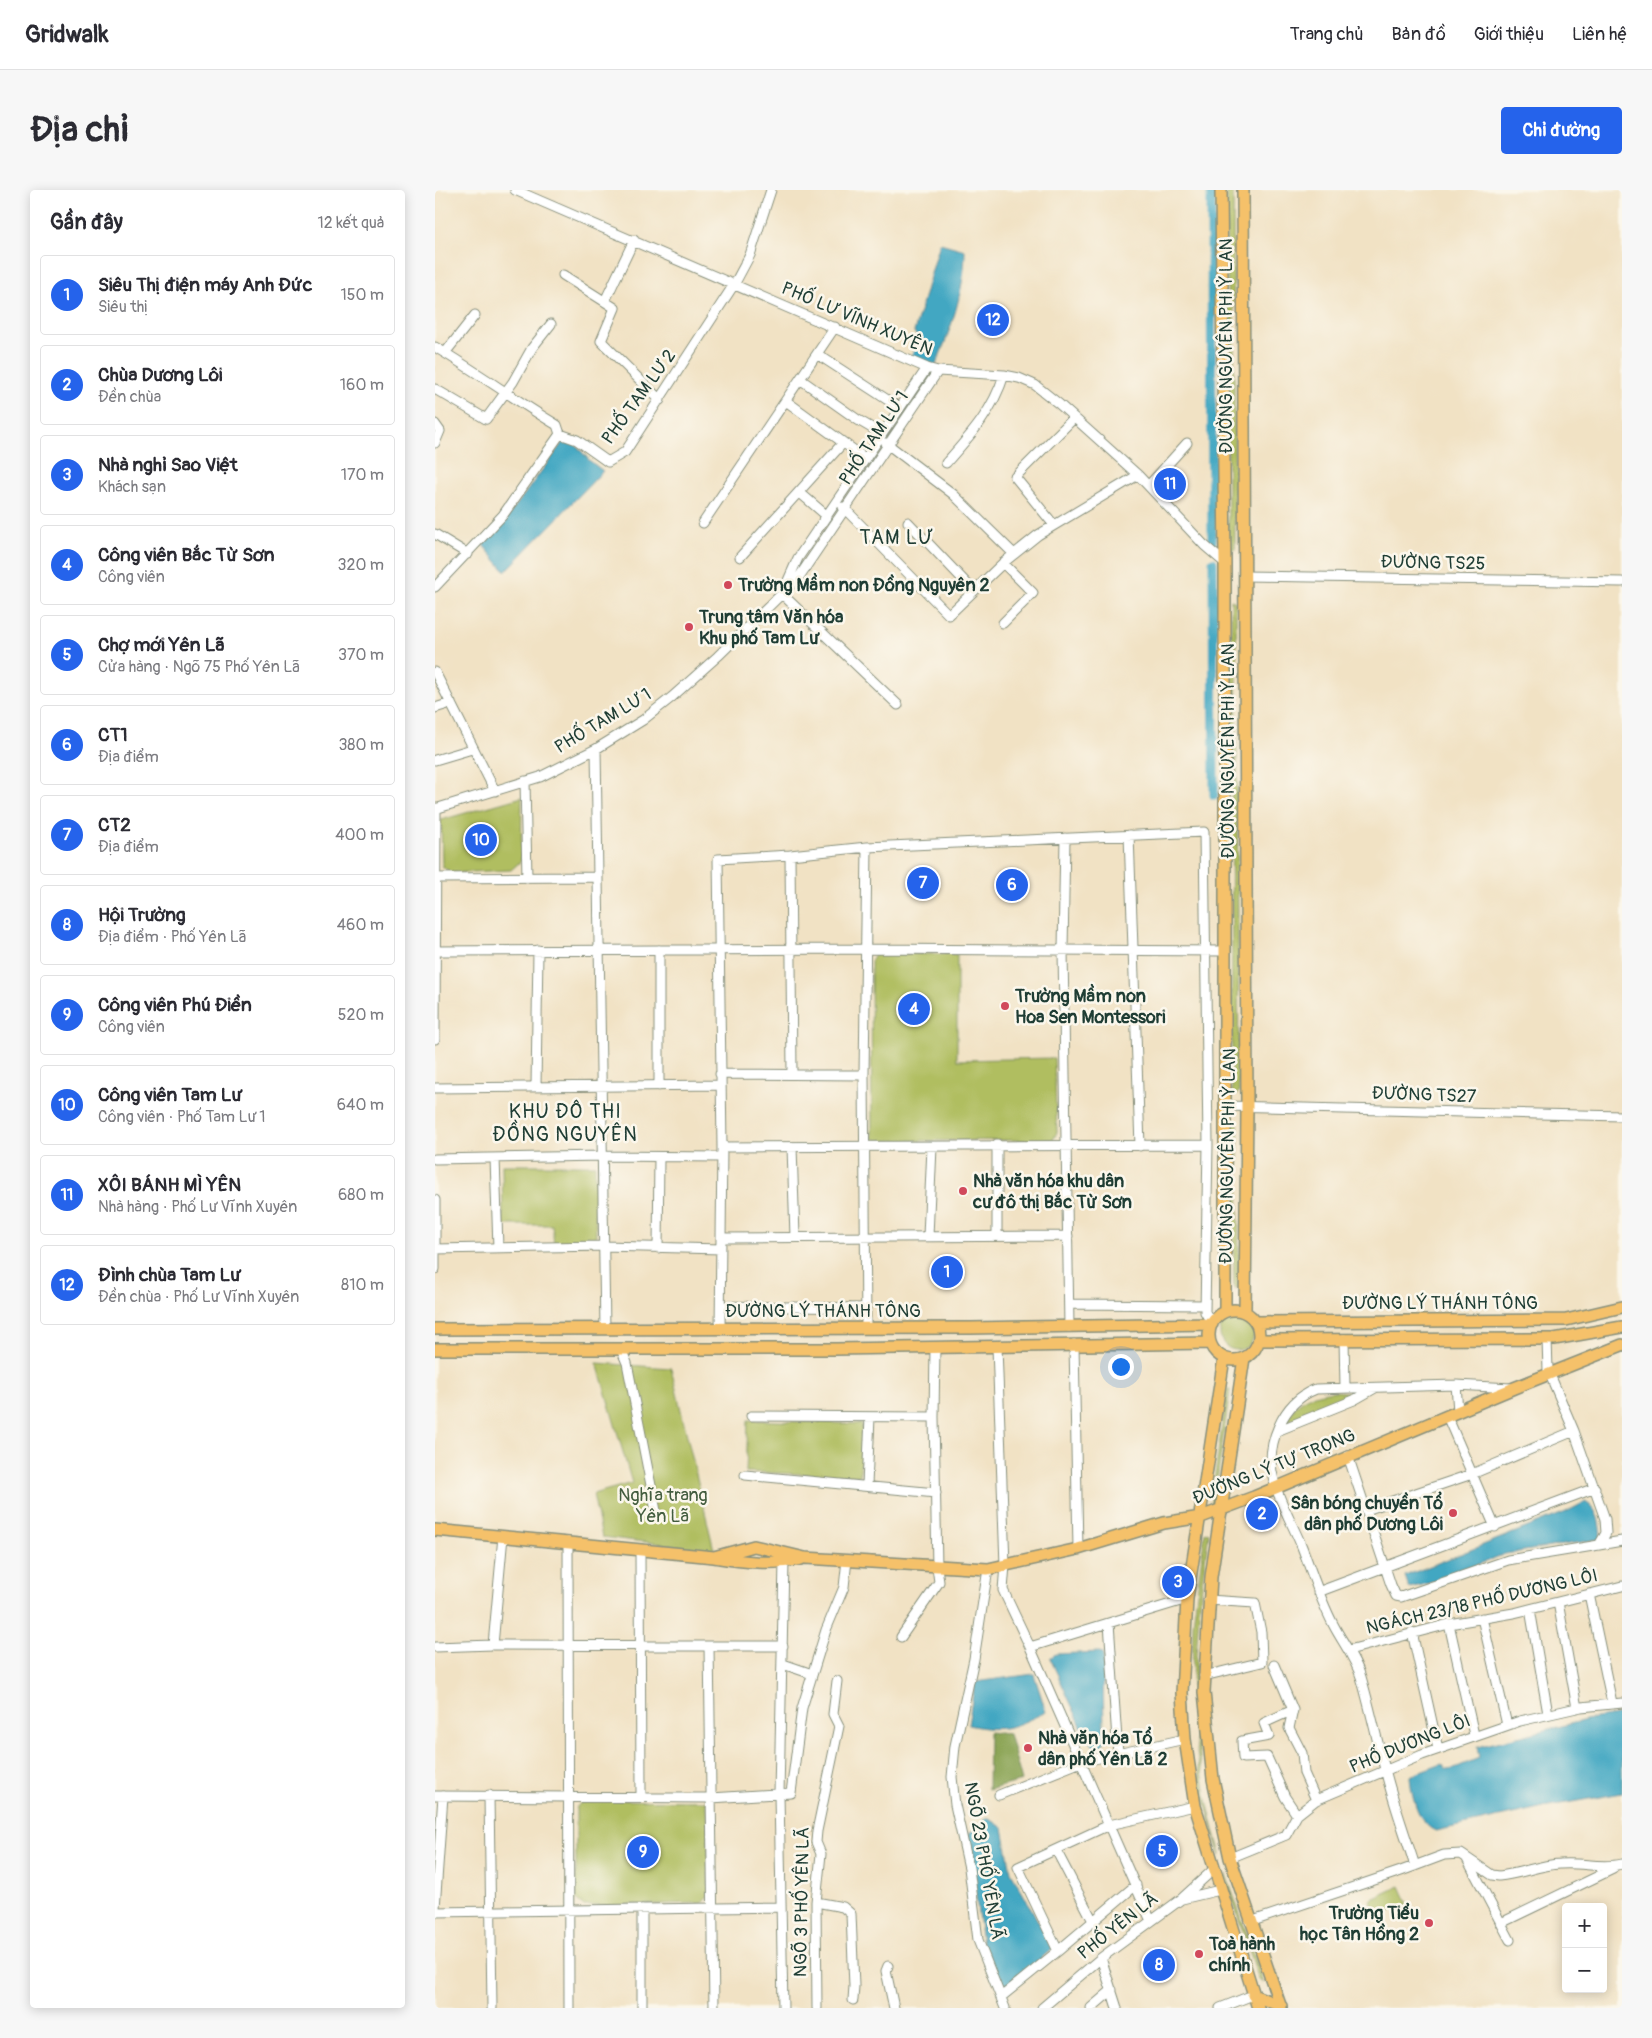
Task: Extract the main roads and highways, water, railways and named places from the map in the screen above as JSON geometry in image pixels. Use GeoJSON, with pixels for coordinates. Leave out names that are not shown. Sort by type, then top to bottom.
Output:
{"type":"FeatureCollection","features":[{"type":"Feature","properties":{"kind":"main road","name":"ĐƯỜNG NGUYÊN PHI Ỷ LAN"},"geometry":{"type":"LineString","coordinates":[[1221,190],[1225,563],[1225,1311]]}},
{"type":"Feature","properties":{"kind":"main road","name":"ĐƯỜNG NGUYÊN PHI Ỷ LAN"},"geometry":{"type":"LineString","coordinates":[[1243,190],[1247,1106],[1245,1312]]}},
{"type":"Feature","properties":{"kind":"main road"},"geometry":{"type":"LineString","coordinates":[[1225,563],[1244,576]]}},
{"type":"Feature","properties":{"kind":"main road","name":"ĐƯỜNG LÝ THÁNH TÔNG"},"geometry":{"type":"LineString","coordinates":[[1256,1322],[1566,1320],[1622,1307]]}},
{"type":"Feature","properties":{"kind":"main road"},"geometry":{"type":"LineString","coordinates":[[1235,1309],[1245,1312],[1256,1322],[1259,1330],[1259,1340],[1253,1351],[1244,1358],[1233,1360],[1224,1358],[1216,1352],[1210,1342],[1209,1332],[1212,1324],[1225,1311],[1235,1309]]}},
{"type":"Feature","properties":{"kind":"main road","name":"ĐƯỜNG LÝ THÁNH TÔNG"},"geometry":{"type":"LineString","coordinates":[[435,1329],[963,1328],[1212,1324]]}},
{"type":"Feature","properties":{"kind":"main road","name":"ĐƯỜNG LÝ THÁNH TÔNG"},"geometry":{"type":"LineString","coordinates":[[1259,1340],[1547,1340],[1569,1338],[1622,1326]]}},
{"type":"Feature","properties":{"kind":"main road"},"geometry":{"type":"LineString","coordinates":[[963,1328],[964,1347]]}},
{"type":"Feature","properties":{"kind":"main road","name":"ĐƯỜNG LÝ THÁNH TÔNG"},"geometry":{"type":"LineString","coordinates":[[435,1349],[997,1347],[1210,1342]]}},
{"type":"Feature","properties":{"kind":"main road","name":"ĐƯỜNG LÝ TỰ TRỌNG"},"geometry":{"type":"LineString","coordinates":[[714,1557],[754,1546],[805,1558],[988,1569],[1077,1549],[1164,1523],[1201,1517],[1622,1345]]}},
{"type":"Feature","properties":{"kind":"main road"},"geometry":{"type":"LineString","coordinates":[[1224,1358],[1187,1599],[1182,1672],[1185,1739],[1195,1806],[1213,1870],[1258,2008]]}},
{"type":"Feature","properties":{"kind":"main road"},"geometry":{"type":"LineString","coordinates":[[1244,1358],[1208,1600],[1204,1676],[1213,1779],[1230,1858],[1250,1922],[1282,2007]]}},
{"type":"Feature","properties":{"kind":"main road","name":"ĐƯỜNG LÝ TỰ TRỌNG"},"geometry":{"type":"LineString","coordinates":[[435,1530],[714,1557],[749,1563],[784,1562],[805,1558]]}},
{"type":"Feature","properties":{"kind":"main road"},"geometry":{"type":"LineString","coordinates":[[1213,1870],[1230,1858]]}},
{"type":"Feature","properties":{"kind":"main road"},"geometry":{"type":"LineString","coordinates":[[1253,1995],[1282,2007]]}},
{"type":"Feature","properties":{"kind":"water"},"geometry":{"type":"Polygon","coordinates":[[[940,243],[965,250],[959,296],[946,341],[934,369],[911,357],[919,339],[914,332],[940,243]]]}},
{"type":"Feature","properties":{"kind":"water"},"geometry":{"type":"Polygon","coordinates":[[[565,439],[574,443],[590,461],[603,471],[507,570],[504,570],[483,545],[509,515],[565,439]]]}},
{"type":"Feature","properties":{"kind":"water"},"geometry":{"type":"Polygon","coordinates":[[[1585,1502],[1596,1513],[1601,1539],[1505,1554],[1430,1583],[1409,1588],[1405,1576],[1566,1512],[1585,1502]]]}},
{"type":"Feature","properties":{"kind":"water"},"geometry":{"type":"Polygon","coordinates":[[[1100,1652],[1103,1655],[1104,1742],[1101,1746],[1095,1747],[1087,1739],[1050,1658],[1056,1654],[1100,1652]]]}},
{"type":"Feature","properties":{"kind":"water"},"geometry":{"type":"Polygon","coordinates":[[[1034,1674],[1046,1712],[1009,1727],[991,1728],[968,1725],[975,1682],[1034,1674]]]}},
{"type":"Feature","properties":{"kind":"water"},"geometry":{"type":"Polygon","coordinates":[[[1622,1714],[1622,1793],[1544,1807],[1436,1831],[1430,1828],[1420,1816],[1414,1800],[1410,1776],[1442,1764],[1446,1769],[1450,1770],[1479,1758],[1477,1747],[1590,1719],[1622,1714]]]}},
{"type":"Feature","properties":{"kind":"water"},"geometry":{"type":"Polygon","coordinates":[[[987,1817],[1003,1828],[1011,1872],[1053,1948],[1005,1990],[983,1951],[968,1835],[987,1817]]]}},
{"type":"Feature","properties":{"kind":"waterway"},"geometry":{"type":"LineString","coordinates":[[1211,190],[1212,543]]}},
{"type":"Feature","properties":{"kind":"waterway"},"geometry":{"type":"LineString","coordinates":[[1213,562],[1214,795]]}},
{"type":"Feature","properties":{"kind":"place","name":"Đình chùa Tam Lư"},"geometry":{"type":"Point","coordinates":[993,320]}},
{"type":"Feature","properties":{"kind":"place","name":"XÔI BÁNH MÌ YÊN"},"geometry":{"type":"Point","coordinates":[1170,484]}},
{"type":"Feature","properties":{"kind":"place","name":"Trường Mầm non Đồng Nguyên 2"},"geometry":{"type":"Point","coordinates":[728,585]}},
{"type":"Feature","properties":{"kind":"place","name":"Trung tâm Văn hóa Khu phố Tam Lư"},"geometry":{"type":"Point","coordinates":[689,627]}},
{"type":"Feature","properties":{"kind":"place","name":"Công viên Tam Lư"},"geometry":{"type":"Point","coordinates":[481,840]}},
{"type":"Feature","properties":{"kind":"place","name":"CT2"},"geometry":{"type":"Point","coordinates":[923,883]}},
{"type":"Feature","properties":{"kind":"place","name":"CT1"},"geometry":{"type":"Point","coordinates":[1012,885]}},
{"type":"Feature","properties":{"kind":"place","name":"Trường Mầm non Hoa Sen Montessori"},"geometry":{"type":"Point","coordinates":[1005,1006]}},
{"type":"Feature","properties":{"kind":"place","name":"Công viên Bắc Từ Sơn"},"geometry":{"type":"Point","coordinates":[914,1009]}},
{"type":"Feature","properties":{"kind":"place","name":"Nhà văn hóa khu dân cư đô thị Bắc Từ Sơn"},"geometry":{"type":"Point","coordinates":[963,1191]}},
{"type":"Feature","properties":{"kind":"place","name":"Siêu Thị điện máy Anh Đức"},"geometry":{"type":"Point","coordinates":[947,1272]}},
{"type":"Feature","properties":{"kind":"place","name":"Sân bóng chuyền Tổ dân phố Dương Lôi"},"geometry":{"type":"Point","coordinates":[1453,1513]}},
{"type":"Feature","properties":{"kind":"place","name":"Chùa Dương Lôi"},"geometry":{"type":"Point","coordinates":[1262,1514]}},
{"type":"Feature","properties":{"kind":"place","name":"Nhà nghỉ Sao Việt"},"geometry":{"type":"Point","coordinates":[1178,1582]}},
{"type":"Feature","properties":{"kind":"place","name":"Nhà văn hóa Tổ dân phố Yên Lã 2"},"geometry":{"type":"Point","coordinates":[1028,1748]}},
{"type":"Feature","properties":{"kind":"place","name":"Chợ mới Yên Lã"},"geometry":{"type":"Point","coordinates":[1162,1851]}},
{"type":"Feature","properties":{"kind":"place","name":"Công viên Phú Điền"},"geometry":{"type":"Point","coordinates":[643,1852]}},
{"type":"Feature","properties":{"kind":"place","name":"Trường Tiểu học Tân Hồng 2"},"geometry":{"type":"Point","coordinates":[1429,1923]}},
{"type":"Feature","properties":{"kind":"place","name":"Toà hành chính"},"geometry":{"type":"Point","coordinates":[1199,1954]}},
{"type":"Feature","properties":{"kind":"place","name":"Hội Trường"},"geometry":{"type":"Point","coordinates":[1159,1965]}},
{"type":"Feature","properties":{"kind":"district","name":"TAM LƯ"},"geometry":{"type":"Point","coordinates":[896,537]}},
{"type":"Feature","properties":{"kind":"district","name":"KHU ĐÔ THỊ ĐỒNG NGUYÊN"},"geometry":{"type":"Point","coordinates":[565,1122]}},
{"type":"Feature","properties":{"kind":"park label","name":"Nghĩa trang Yên Lã"},"geometry":{"type":"Point","coordinates":[663,1505]}}]}
